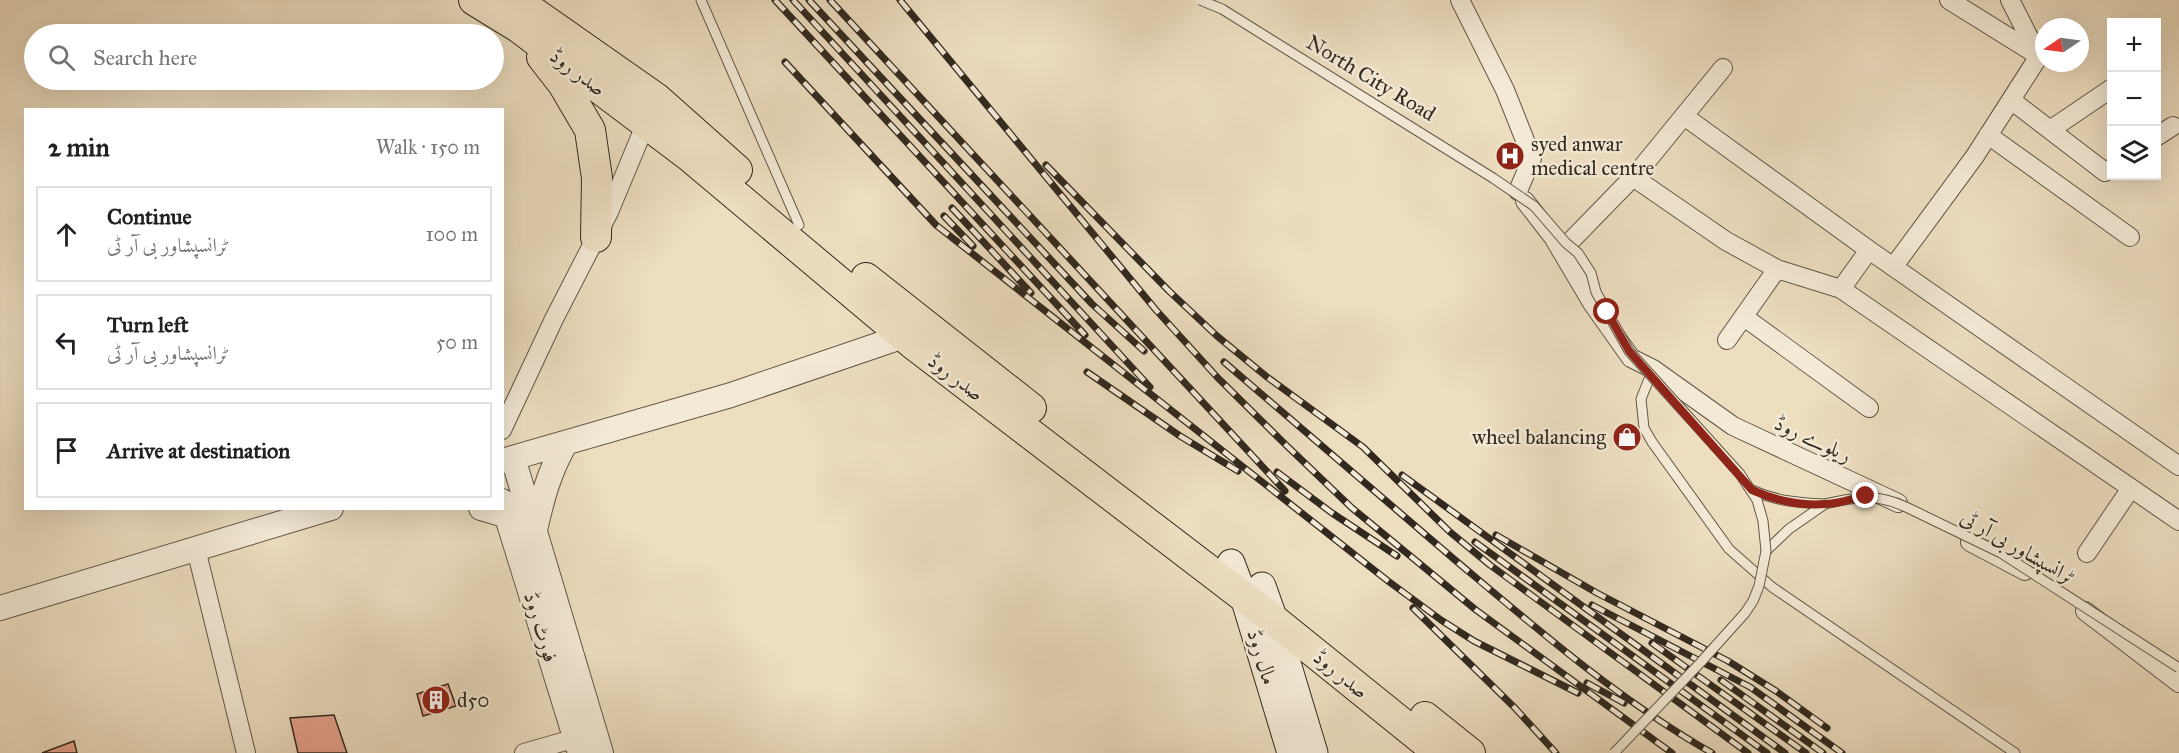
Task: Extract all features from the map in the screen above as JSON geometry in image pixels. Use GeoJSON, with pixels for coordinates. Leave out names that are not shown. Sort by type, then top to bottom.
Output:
{"type":"FeatureCollection","features":[{"type":"Feature","properties":{"kind":"main road","name":"صدر روڈ"},"geometry":{"type":"LineString","coordinates":[[474,0],[517,14],[656,98],[800,225],[1231,563],[1274,620],[1439,753]]}},
{"type":"Feature","properties":{"kind":"main road","name":"صدر روڈ"},"geometry":{"type":"LineString","coordinates":[[517,14],[904,336],[1470,753]]}},
{"type":"Feature","properties":{"kind":"main road"},"geometry":{"type":"LineString","coordinates":[[517,14],[590,130],[597,178],[596,237]]}},
{"type":"Feature","properties":{"kind":"main road","name":"مال روڈ"},"geometry":{"type":"LineString","coordinates":[[1253,591],[1291,753]]}},
{"type":"Feature","properties":{"kind":"main road","name":"مال روڈ"},"geometry":{"type":"LineString","coordinates":[[1274,620],[1314,753]]}},
{"type":"Feature","properties":{"kind":"street","name":"North City Road"},"geometry":{"type":"LineString","coordinates":[[1201,0],[1356,97],[1518,191]]}},
{"type":"Feature","properties":{"kind":"street"},"geometry":{"type":"LineString","coordinates":[[1460,0],[1505,90],[1532,158],[1518,191]]}},
{"type":"Feature","properties":{"kind":"street"},"geometry":{"type":"LineString","coordinates":[[1949,0],[2035,54]]}},
{"type":"Feature","properties":{"kind":"street"},"geometry":{"type":"LineString","coordinates":[[2010,0],[2035,50]]}},
{"type":"Feature","properties":{"kind":"street"},"geometry":{"type":"LineString","coordinates":[[1894,266],[1988,135],[2035,61]]}},
{"type":"Feature","properties":{"kind":"street"},"geometry":{"type":"LineString","coordinates":[[1561,251],[1633,177],[1723,68]]}},
{"type":"Feature","properties":{"kind":"street"},"geometry":{"type":"LineString","coordinates":[[2050,130],[2107,91]]}},
{"type":"Feature","properties":{"kind":"street"},"geometry":{"type":"LineString","coordinates":[[2011,100],[2105,172],[2107,171]]}},
{"type":"Feature","properties":{"kind":"street"},"geometry":{"type":"LineString","coordinates":[[1684,117],[1869,250],[2179,466]]}},
{"type":"Feature","properties":{"kind":"street"},"geometry":{"type":"LineString","coordinates":[[504,426],[554,319],[609,212],[646,123]]}},
{"type":"Feature","properties":{"kind":"street"},"geometry":{"type":"LineString","coordinates":[[2161,134],[2173,126]]}},
{"type":"Feature","properties":{"kind":"street"},"geometry":{"type":"LineString","coordinates":[[1988,135],[2130,237]]}},
{"type":"Feature","properties":{"kind":"street"},"geometry":{"type":"LineString","coordinates":[[1633,177],[1726,242],[1777,269],[1841,289],[2179,521]]}},
{"type":"Feature","properties":{"kind":"street","name":"ریلوے روڈ"},"geometry":{"type":"LineString","coordinates":[[1518,191],[1554,237],[1592,303],[1631,358],[1653,369],[1733,426],[1904,507],[2056,588],[2179,683]]}},
{"type":"Feature","properties":{"kind":"street"},"geometry":{"type":"LineString","coordinates":[[1841,289],[1869,250]]}},
{"type":"Feature","properties":{"kind":"street"},"geometry":{"type":"LineString","coordinates":[[1727,340],[1777,269]]}},
{"type":"Feature","properties":{"kind":"street"},"geometry":{"type":"LineString","coordinates":[[1744,317],[1869,408]]}},
{"type":"Feature","properties":{"kind":"street"},"geometry":{"type":"LineString","coordinates":[[508,460],[731,395],[904,336]]}},
{"type":"Feature","properties":{"kind":"street"},"geometry":{"type":"LineString","coordinates":[[534,533],[545,486],[554,462],[565,444]]}},
{"type":"Feature","properties":{"kind":"street","name":"فورٹ روڈ"},"geometry":{"type":"LineString","coordinates":[[508,460],[534,533],[601,753]]}},
{"type":"Feature","properties":{"kind":"street"},"geometry":{"type":"LineString","coordinates":[[2087,553],[2131,488]]}},
{"type":"Feature","properties":{"kind":"street","name":"فورٹ روڈ"},"geometry":{"type":"LineString","coordinates":[[505,508],[578,745]]}},
{"type":"Feature","properties":{"kind":"street"},"geometry":{"type":"LineString","coordinates":[[0,608],[324,510]]}},
{"type":"Feature","properties":{"kind":"street"},"geometry":{"type":"LineString","coordinates":[[196,549],[246,753]]}},
{"type":"Feature","properties":{"kind":"street"},"geometry":{"type":"LineString","coordinates":[[524,753],[578,745]]}},
{"type":"Feature","properties":{"kind":"lane"},"geometry":{"type":"LineString","coordinates":[[701,0],[800,225]]}},
{"type":"Feature","properties":{"kind":"lane","name":"ٹرانسپشاور بی آر ٹی"},"geometry":{"type":"LineString","coordinates":[[1201,0],[1222,9],[1534,206],[1566,243],[1578,253],[1591,273],[1596,292],[1629,351],[1752,490],[1763,521],[1766,551],[1759,586],[1745,613],[1614,753]]}},
{"type":"Feature","properties":{"kind":"lane","name":"ٹرانسپشاور بی آر ٹی"},"geometry":{"type":"LineString","coordinates":[[1214,0],[1222,9]]}},
{"type":"Feature","properties":{"kind":"lane"},"geometry":{"type":"LineString","coordinates":[[1653,369],[1641,399],[1644,428],[1695,504],[1735,556],[1772,587],[2015,753]]}},
{"type":"Feature","properties":{"kind":"lane","name":"ٹرانسپشاور بی آر ٹی"},"geometry":{"type":"LineString","coordinates":[[1752,490],[1767,497],[1791,502],[1825,504],[1866,496],[1891,500],[2001,553],[2179,668]]}},
{"type":"Feature","properties":{"kind":"lane","name":"ٹرانسپشاور بی آر ٹی"},"geometry":{"type":"LineString","coordinates":[[1766,551],[1789,529],[1825,504]]}},
{"type":"Feature","properties":{"kind":"building","name":"d50"},"geometry":{"type":"Polygon","coordinates":[[[448,684],[456,706],[423,716],[417,694],[448,684]]]}},
{"type":"Feature","properties":{"kind":"building"},"geometry":{"type":"Polygon","coordinates":[[[334,715],[347,753],[298,753],[290,718],[334,715]]]}},
{"type":"Feature","properties":{"kind":"building"},"geometry":{"type":"Polygon","coordinates":[[[74,741],[77,753],[42,753],[74,741]]]}},
{"type":"Feature","properties":{"kind":"railway"},"geometry":{"type":"LineString","coordinates":[[775,0],[1085,335]]}},
{"type":"Feature","properties":{"kind":"railway"},"geometry":{"type":"LineString","coordinates":[[793,0],[1150,387]]}},
{"type":"Feature","properties":{"kind":"railway"},"geometry":{"type":"LineString","coordinates":[[809,0],[1092,304],[1144,351]]}},
{"type":"Feature","properties":{"kind":"railway"},"geometry":{"type":"LineString","coordinates":[[830,0],[1285,491]]}},
{"type":"Feature","properties":{"kind":"railway"},"geometry":{"type":"LineString","coordinates":[[900,0],[1156,310],[1218,378],[1288,447],[1352,508],[1476,610],[1672,753]]}},
{"type":"Feature","properties":{"kind":"railway"},"geometry":{"type":"LineString","coordinates":[[785,62],[936,225],[1388,581],[1441,620],[1474,641],[1578,693]]}},
{"type":"Feature","properties":{"kind":"railway"},"geometry":{"type":"LineString","coordinates":[[1046,165],[1169,291],[1217,336],[1267,377],[1363,447],[1450,532],[1490,565],[1748,753]]}},
{"type":"Feature","properties":{"kind":"railway"},"geometry":{"type":"LineString","coordinates":[[952,208],[1031,293]]}},
{"type":"Feature","properties":{"kind":"railway"},"geometry":{"type":"LineString","coordinates":[[944,216],[973,246]]}},
{"type":"Feature","properties":{"kind":"railway"},"geometry":{"type":"LineString","coordinates":[[1224,362],[1455,560],[1579,662],[1644,710],[1712,753]]}},
{"type":"Feature","properties":{"kind":"railway"},"geometry":{"type":"LineString","coordinates":[[1087,372],[1180,436],[1238,471]]}},
{"type":"Feature","properties":{"kind":"railway"},"geometry":{"type":"LineString","coordinates":[[1277,472],[1332,513],[1397,556]]}},
{"type":"Feature","properties":{"kind":"railway"},"geometry":{"type":"LineString","coordinates":[[1402,475],[1785,753]]}},
{"type":"Feature","properties":{"kind":"railway"},"geometry":{"type":"LineString","coordinates":[[1496,535],[1597,593],[1728,661],[1776,691],[1827,728]]}},
{"type":"Feature","properties":{"kind":"railway"},"geometry":{"type":"LineString","coordinates":[[1475,542],[1767,753]]}},
{"type":"Feature","properties":{"kind":"railway"},"geometry":{"type":"LineString","coordinates":[[1592,605],[1750,687],[1842,753]]}},
{"type":"Feature","properties":{"kind":"railway"},"geometry":{"type":"LineString","coordinates":[[1413,608],[1515,708],[1556,753]]}},
{"type":"Feature","properties":{"kind":"railway"},"geometry":{"type":"LineString","coordinates":[[1652,643],[1806,753]]}},
{"type":"Feature","properties":{"kind":"railway"},"geometry":{"type":"LineString","coordinates":[[1721,680],[1823,753]]}},
{"type":"Feature","properties":{"kind":"railway"},"geometry":{"type":"LineString","coordinates":[[1587,683],[1624,703]]}},
{"type":"Feature","properties":{"kind":"place","name":"syed anwar medical centre"},"geometry":{"type":"Point","coordinates":[1510,156]}},
{"type":"Feature","properties":{"kind":"place","name":"wheel balancing"},"geometry":{"type":"Point","coordinates":[1627,437]}},
{"type":"Feature","properties":{"kind":"place","name":"d50"},"geometry":{"type":"Point","coordinates":[436,700]}},
{"type":"Feature","properties":{"kind":"route"},"geometry":{"type":"LineString","coordinates":[[1607,312],[1629,351],[1752,490],[1767,497],[1791,502],[1825,504],[1866,496]]}}]}
